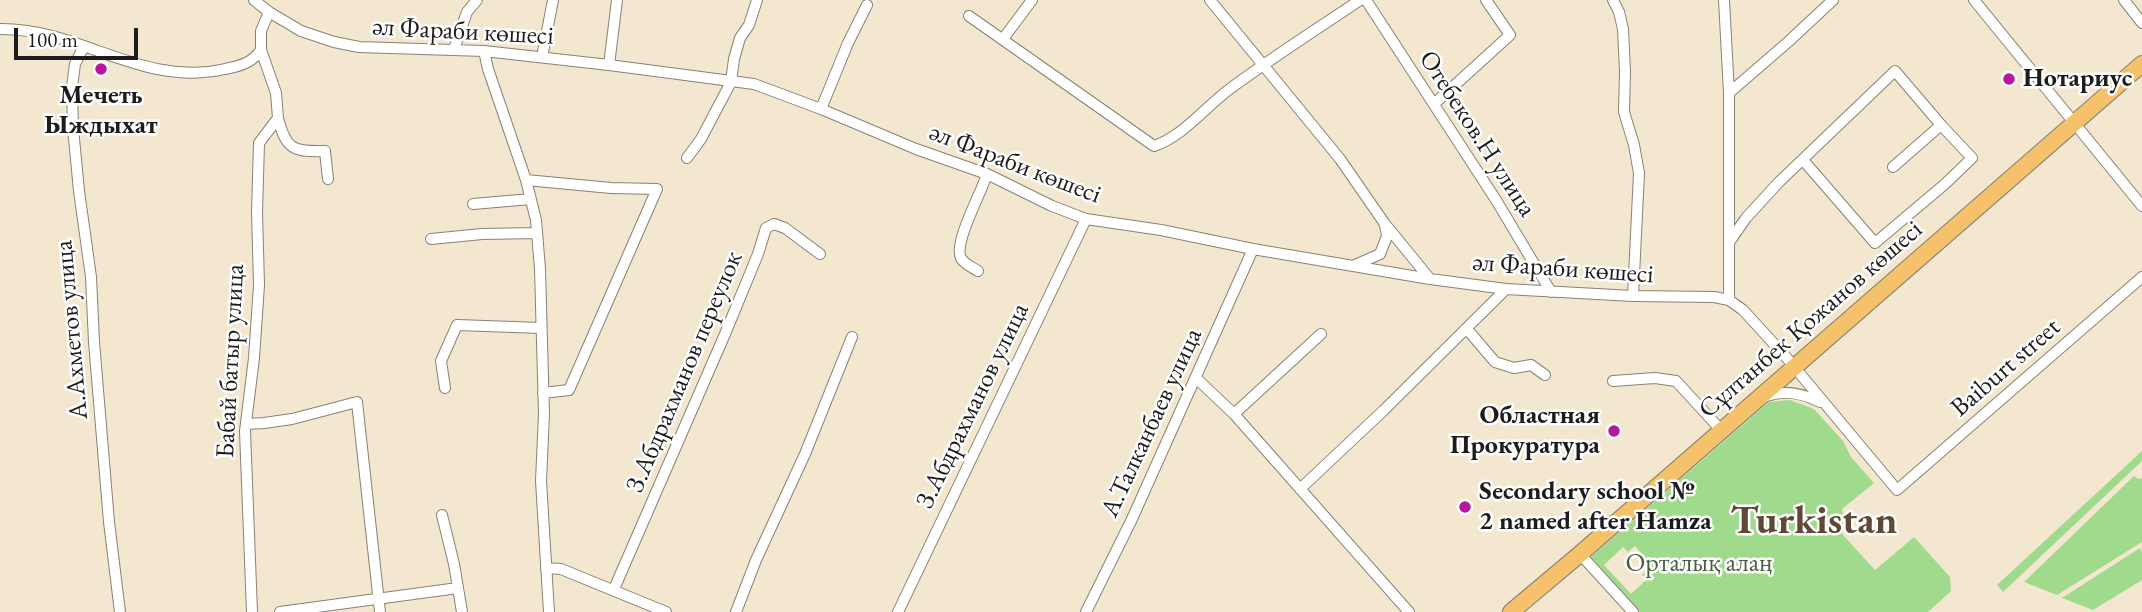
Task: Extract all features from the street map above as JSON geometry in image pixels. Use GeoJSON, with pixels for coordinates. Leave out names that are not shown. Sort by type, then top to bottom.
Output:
{"type":"FeatureCollection","features":[{"type":"Feature","properties":{"kind":"main road","name":"Сұлтанбек Қожанов көшесі"},"geometry":{"type":"LineString","coordinates":[[1511,612],[2142,64]]}},
{"type":"Feature","properties":{"kind":"street","name":"әл Фараби көшесі"},"geometry":{"type":"LineString","coordinates":[[254,0],[301,31],[359,47],[484,51],[754,84],[916,149],[987,174],[1052,206],[1086,219],[1430,279],[1506,289],[1633,296],[1714,297],[1729,300]]}},
{"type":"Feature","properties":{"kind":"street"},"geometry":{"type":"LineString","coordinates":[[454,50],[467,12],[477,0]]}},
{"type":"Feature","properties":{"kind":"street"},"geometry":{"type":"LineString","coordinates":[[542,57],[553,0]]}},
{"type":"Feature","properties":{"kind":"street"},"geometry":{"type":"LineString","coordinates":[[609,65],[617,0]]}},
{"type":"Feature","properties":{"kind":"street"},"geometry":{"type":"LineString","coordinates":[[687,158],[701,139],[731,82],[740,38],[749,25],[757,0]]}},
{"type":"Feature","properties":{"kind":"street"},"geometry":{"type":"LineString","coordinates":[[1003,39],[1032,0]]}},
{"type":"Feature","properties":{"kind":"street"},"geometry":{"type":"LineString","coordinates":[[1210,0],[1340,159],[1385,224],[1430,279]]}},
{"type":"Feature","properties":{"kind":"street"},"geometry":{"type":"LineString","coordinates":[[969,16],[1154,146],[1164,142],[1263,65],[1360,0]]}},
{"type":"Feature","properties":{"kind":"street","name":"Отебеков.Н улица"},"geometry":{"type":"LineString","coordinates":[[1366,0],[1496,200],[1551,292]]}},
{"type":"Feature","properties":{"kind":"street"},"geometry":{"type":"LineString","coordinates":[[1434,104],[1510,34],[1486,0]]}},
{"type":"Feature","properties":{"kind":"street"},"geometry":{"type":"LineString","coordinates":[[1612,0],[1619,12],[1623,29],[1624,112],[1639,173],[1633,296]]}},
{"type":"Feature","properties":{"kind":"street"},"geometry":{"type":"LineString","coordinates":[[1724,0],[1729,93],[1729,300],[1743,310],[1822,402]]}},
{"type":"Feature","properties":{"kind":"street"},"geometry":{"type":"LineString","coordinates":[[1729,93],[1833,0]]}},
{"type":"Feature","properties":{"kind":"street"},"geometry":{"type":"LineString","coordinates":[[1974,0],[2142,206]]}},
{"type":"Feature","properties":{"kind":"street"},"geometry":{"type":"LineString","coordinates":[[2124,0],[2142,23]]}},
{"type":"Feature","properties":{"kind":"street"},"geometry":{"type":"LineString","coordinates":[[821,109],[867,5]]}},
{"type":"Feature","properties":{"kind":"street"},"geometry":{"type":"LineString","coordinates":[[269,12],[261,31],[261,50],[276,93],[283,139],[294,148],[325,151],[328,179]]}},
{"type":"Feature","properties":{"kind":"street"},"geometry":{"type":"LineString","coordinates":[[0,29],[69,40],[152,69],[180,74],[209,73],[232,68],[254,60],[261,50]]}},
{"type":"Feature","properties":{"kind":"street","name":"А.Ахметов улица"},"geometry":{"type":"LineString","coordinates":[[84,46],[75,64],[72,87],[74,128],[79,191],[92,277],[94,342],[109,522],[120,612]]}},
{"type":"Feature","properties":{"kind":"street"},"geometry":{"type":"LineString","coordinates":[[484,51],[526,180],[537,233],[543,393],[541,481],[549,612]]}},
{"type":"Feature","properties":{"kind":"street"},"geometry":{"type":"LineString","coordinates":[[1730,241],[1758,205],[1803,160],[1895,71],[1972,158],[1875,243],[1803,160]]}},
{"type":"Feature","properties":{"kind":"street","name":"Бабай батыр улица"},"geometry":{"type":"LineString","coordinates":[[252,612],[246,424],[260,285],[257,213],[259,142],[278,118]]}},
{"type":"Feature","properties":{"kind":"street"},"geometry":{"type":"LineString","coordinates":[[1893,167],[1941,125]]}},
{"type":"Feature","properties":{"kind":"street"},"geometry":{"type":"LineString","coordinates":[[978,271],[962,261],[958,254],[961,239],[987,174]]}},
{"type":"Feature","properties":{"kind":"street"},"geometry":{"type":"LineString","coordinates":[[526,180],[611,188],[657,189],[569,390],[543,393]]}},
{"type":"Feature","properties":{"kind":"street"},"geometry":{"type":"LineString","coordinates":[[472,204],[531,199]]}},
{"type":"Feature","properties":{"kind":"street","name":"З.Абдрахманов улица"},"geometry":{"type":"LineString","coordinates":[[898,612],[1086,219]]}},
{"type":"Feature","properties":{"kind":"street","name":"З.Абдрахманов переулок"},"geometry":{"type":"LineString","coordinates":[[614,589],[725,334],[766,228],[774,224],[785,228],[820,254]]}},
{"type":"Feature","properties":{"kind":"street"},"geometry":{"type":"LineString","coordinates":[[1353,266],[1380,254],[1387,236],[1385,224]]}},
{"type":"Feature","properties":{"kind":"street"},"geometry":{"type":"LineString","coordinates":[[431,239],[482,234],[537,233]]}},
{"type":"Feature","properties":{"kind":"street","name":"А.Талканбаев улица"},"geometry":{"type":"LineString","coordinates":[[1086,612],[1132,519],[1253,249]]}},
{"type":"Feature","properties":{"kind":"street","name":"Baiburt street"},"geometry":{"type":"LineString","coordinates":[[1822,402],[1896,490],[2142,277]]}},
{"type":"Feature","properties":{"kind":"street"},"geometry":{"type":"LineString","coordinates":[[1300,489],[1506,289]]}},
{"type":"Feature","properties":{"kind":"street"},"geometry":{"type":"LineString","coordinates":[[445,388],[441,361],[457,325],[541,328]]}},
{"type":"Feature","properties":{"kind":"street"},"geometry":{"type":"LineString","coordinates":[[1467,329],[1495,362],[1514,368],[1531,365],[1545,375]]}},
{"type":"Feature","properties":{"kind":"street"},"geometry":{"type":"LineString","coordinates":[[1234,414],[1321,334]]}},
{"type":"Feature","properties":{"kind":"street"},"geometry":{"type":"LineString","coordinates":[[736,612],[756,559],[805,454],[852,337]]}},
{"type":"Feature","properties":{"kind":"street"},"geometry":{"type":"LineString","coordinates":[[1196,378],[1234,414],[1409,612]]}},
{"type":"Feature","properties":{"kind":"street"},"geometry":{"type":"LineString","coordinates":[[1614,381],[1655,378],[1676,381],[1721,430]]}},
{"type":"Feature","properties":{"kind":"street"},"geometry":{"type":"LineString","coordinates":[[1754,401],[1770,394],[1787,392],[1822,402]]}},
{"type":"Feature","properties":{"kind":"street"},"geometry":{"type":"LineString","coordinates":[[246,424],[292,418],[357,402],[380,612]]}},
{"type":"Feature","properties":{"kind":"street"},"geometry":{"type":"LineString","coordinates":[[442,515],[462,612]]}},
{"type":"Feature","properties":{"kind":"street"},"geometry":{"type":"LineString","coordinates":[[1580,554],[1633,612]]}},
{"type":"Feature","properties":{"kind":"street"},"geometry":{"type":"LineString","coordinates":[[546,568],[561,569],[666,612]]}},
{"type":"Feature","properties":{"kind":"street"},"geometry":{"type":"LineString","coordinates":[[280,612],[458,588]]}},
{"type":"Feature","properties":{"kind":"green space","name":"Орталық алаң"},"geometry":{"type":"Polygon","coordinates":[[[1790,400],[1814,409],[1843,441],[1851,457],[1874,483],[1842,509],[1845,527],[1842,534],[1875,570],[1914,537],[1950,577],[1951,591],[1928,612],[1640,612],[1591,557],[1769,402],[1790,400]],[[1635,546],[1628,552],[1623,547],[1604,565],[1631,594],[1646,580],[1642,575],[1652,566],[1635,546]]]}},
{"type":"Feature","properties":{"kind":"green space"},"geometry":{"type":"Polygon","coordinates":[[[2142,451],[2142,461],[2003,592],[1997,585],[2142,451]]]}},
{"type":"Feature","properties":{"kind":"green space"},"geometry":{"type":"Polygon","coordinates":[[[2134,476],[2142,478],[2142,542],[2057,595],[2024,582],[2134,476]]]}},
{"type":"Feature","properties":{"kind":"green space"},"geometry":{"type":"Polygon","coordinates":[[[2140,548],[2142,580],[2093,610],[2062,598],[2140,548]]]}},
{"type":"Feature","properties":{"kind":"place","name":"Мечеть Ыждыхат"},"geometry":{"type":"Point","coordinates":[101,69]}},
{"type":"Feature","properties":{"kind":"place","name":"Нотариус"},"geometry":{"type":"Point","coordinates":[2009,79]}},
{"type":"Feature","properties":{"kind":"place","name":"Областная Прокуратура"},"geometry":{"type":"Point","coordinates":[1614,431]}},
{"type":"Feature","properties":{"kind":"place","name":"Secondary school № 2 named after Hamza"},"geometry":{"type":"Point","coordinates":[1465,507]}},
{"type":"Feature","properties":{"kind":"district","name":"Turkistan"},"geometry":{"type":"Point","coordinates":[1814,522]}}]}
